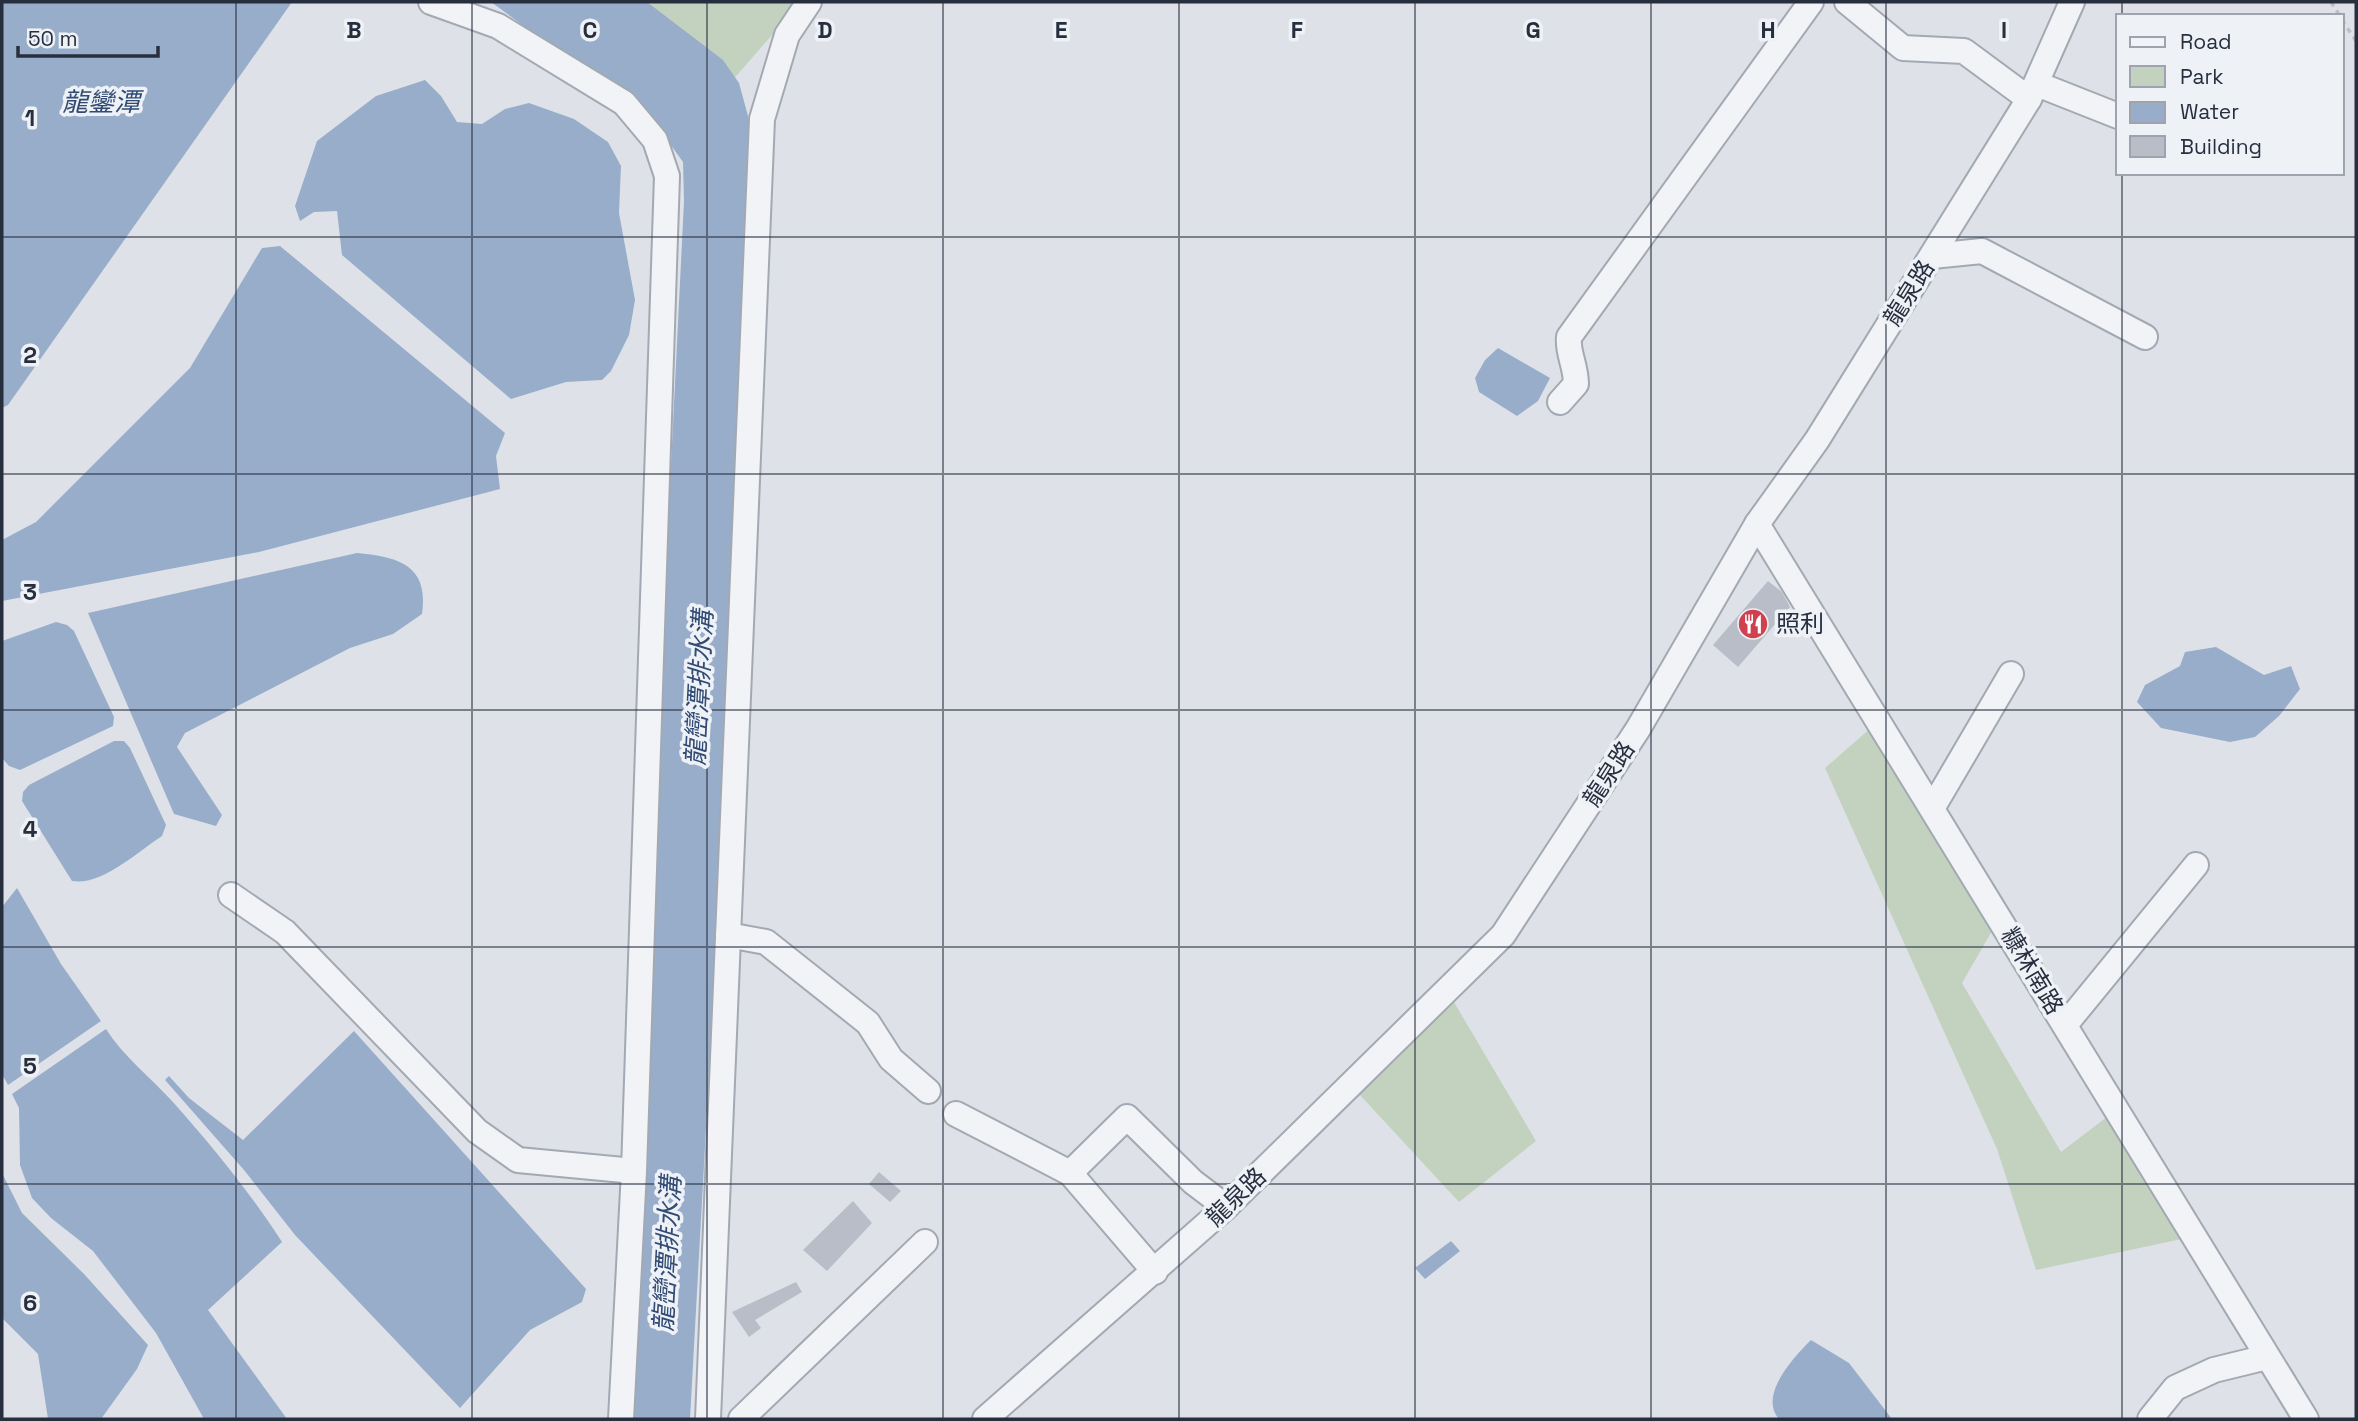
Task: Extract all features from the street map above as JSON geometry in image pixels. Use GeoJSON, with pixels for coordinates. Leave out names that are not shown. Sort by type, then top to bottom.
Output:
{"type":"FeatureCollection","features":[{"type":"Feature","properties":{"kind":"street"},"geometry":{"type":"LineString","coordinates":[[431,2],[498,26],[624,103],[655,141],[667,176],[634,1171],[621,1419]]}},
{"type":"Feature","properties":{"kind":"street"},"geometry":{"type":"LineString","coordinates":[[708,1419],[762,119],[787,35],[809,2]]}},
{"type":"Feature","properties":{"kind":"street"},"geometry":{"type":"LineString","coordinates":[[1560,402],[1576,384],[1576,363],[1568,348],[1569,337],[1811,2]]}},
{"type":"Feature","properties":{"kind":"street"},"geometry":{"type":"LineString","coordinates":[[1847,2],[1903,48],[1964,51],[2033,92],[2116,115]]}},
{"type":"Feature","properties":{"kind":"street","name":"龍泉路"},"geometry":{"type":"LineString","coordinates":[[985,1419],[1226,1207],[1503,935],[1639,729],[1757,524],[1817,440],[2033,92],[2073,2]]}},
{"type":"Feature","properties":{"kind":"street"},"geometry":{"type":"LineString","coordinates":[[1932,256],[1982,251],[2145,337]]}},
{"type":"Feature","properties":{"kind":"street","name":"糠林南路"},"geometry":{"type":"LineString","coordinates":[[1757,524],[2306,1419]]}},
{"type":"Feature","properties":{"kind":"street"},"geometry":{"type":"LineString","coordinates":[[1933,807],[2011,674]]}},
{"type":"Feature","properties":{"kind":"street"},"geometry":{"type":"LineString","coordinates":[[2065,1025],[2196,865]]}},
{"type":"Feature","properties":{"kind":"street"},"geometry":{"type":"LineString","coordinates":[[231,895],[285,932],[477,1131],[518,1160],[634,1171]]}},
{"type":"Feature","properties":{"kind":"street"},"geometry":{"type":"LineString","coordinates":[[728,935],[766,942],[867,1023],[891,1059],[928,1091]]}},
{"type":"Feature","properties":{"kind":"street"},"geometry":{"type":"LineString","coordinates":[[956,1114],[1070,1173],[1155,1272]]}},
{"type":"Feature","properties":{"kind":"street"},"geometry":{"type":"LineString","coordinates":[[1070,1173],[1127,1117],[1193,1182],[1226,1207]]}},
{"type":"Feature","properties":{"kind":"street"},"geometry":{"type":"LineString","coordinates":[[741,1419],[925,1242]]}},
{"type":"Feature","properties":{"kind":"street"},"geometry":{"type":"LineString","coordinates":[[2150,1419],[2175,1388],[2214,1370],[2267,1357]]}},
{"type":"Feature","properties":{"kind":"path"},"geometry":{"type":"LineString","coordinates":[[2344,23],[2356,41]]}},
{"type":"Feature","properties":{"kind":"green space"},"geometry":{"type":"Polygon","coordinates":[[[625,2],[801,2],[730,83],[625,2]]]}},
{"type":"Feature","properties":{"kind":"green space"},"geometry":{"type":"Polygon","coordinates":[[[1880,720],[2000,917],[1962,983],[2061,1152],[2116,1110],[2196,1236],[2036,1270],[1997,1149],[1825,768],[1880,720]]]}},
{"type":"Feature","properties":{"kind":"green space"},"geometry":{"type":"Polygon","coordinates":[[[1451,997],[1536,1141],[1459,1202],[1359,1094],[1451,997]]]}},
{"type":"Feature","properties":{"kind":"water","name":"龍鑾潭"},"geometry":{"type":"Polygon","coordinates":[[[2,2],[292,2],[8,405],[2,408],[2,2]]]}},
{"type":"Feature","properties":{"kind":"water","name":"龍巒潭排水溝"},"geometry":{"type":"Polygon","coordinates":[[[491,2],[647,2],[723,60],[739,83],[754,138],[756,221],[690,1419],[624,1419],[684,201],[683,162],[653,120],[491,2]]]}},
{"type":"Feature","properties":{"kind":"water"},"geometry":{"type":"Polygon","coordinates":[[[425,80],[441,96],[457,122],[482,124],[505,109],[529,103],[574,119],[608,142],[621,166],[619,213],[635,300],[629,335],[611,371],[602,380],[566,382],[511,399],[342,255],[337,211],[314,212],[300,221],[295,206],[317,141],[376,96],[425,80]]]}},
{"type":"Feature","properties":{"kind":"water"},"geometry":{"type":"Polygon","coordinates":[[[280,246],[505,433],[496,456],[500,489],[259,552],[2,601],[2,540],[36,522],[190,368],[262,248],[280,246]]]}},
{"type":"Feature","properties":{"kind":"water"},"geometry":{"type":"Polygon","coordinates":[[[1498,348],[1550,378],[1538,401],[1517,416],[1479,392],[1475,378],[1485,360],[1498,348]]]}},
{"type":"Feature","properties":{"kind":"water"},"geometry":{"type":"Polygon","coordinates":[[[357,553],[398,561],[416,574],[423,597],[422,614],[393,634],[350,648],[185,733],[177,747],[222,815],[216,826],[174,814],[88,613],[357,553]]]}},
{"type":"Feature","properties":{"kind":"water"},"geometry":{"type":"Polygon","coordinates":[[[56,622],[67,625],[74,631],[114,717],[113,726],[20,770],[9,766],[2,758],[2,641],[56,622]]]}},
{"type":"Feature","properties":{"kind":"water"},"geometry":{"type":"Polygon","coordinates":[[[2216,647],[2264,675],[2291,666],[2300,689],[2279,716],[2255,737],[2230,742],[2161,728],[2137,702],[2145,685],[2180,666],[2185,652],[2216,647]]]}},
{"type":"Feature","properties":{"kind":"water"},"geometry":{"type":"Polygon","coordinates":[[[114,741],[124,741],[130,748],[166,825],[162,836],[119,866],[95,878],[72,881],[22,801],[23,792],[29,785],[114,741]]]}},
{"type":"Feature","properties":{"kind":"water"},"geometry":{"type":"Polygon","coordinates":[[[17,888],[61,964],[101,1021],[8,1085],[2,1074],[2,907],[17,888]]]}},
{"type":"Feature","properties":{"kind":"water"},"geometry":{"type":"Polygon","coordinates":[[[106,1029],[121,1049],[172,1101],[216,1152],[282,1242],[208,1310],[287,1419],[204,1419],[156,1333],[93,1251],[51,1218],[32,1198],[20,1165],[19,1108],[12,1094],[106,1029]]]}},
{"type":"Feature","properties":{"kind":"water"},"geometry":{"type":"Polygon","coordinates":[[[354,1031],[586,1289],[582,1302],[530,1330],[460,1408],[295,1235],[244,1170],[165,1080],[169,1076],[189,1098],[243,1140],[354,1031]]]}},
{"type":"Feature","properties":{"kind":"water"},"geometry":{"type":"Polygon","coordinates":[[[2,1173],[22,1213],[84,1274],[148,1345],[137,1369],[101,1419],[48,1419],[38,1354],[3,1319],[2,1173]]]}},
{"type":"Feature","properties":{"kind":"water"},"geometry":{"type":"Polygon","coordinates":[[[1451,1241],[1460,1251],[1425,1279],[1415,1268],[1451,1241]]]}},
{"type":"Feature","properties":{"kind":"water"},"geometry":{"type":"Polygon","coordinates":[[[1811,1340],[1849,1363],[1892,1419],[1779,1419],[1774,1409],[1775,1388],[1788,1366],[1811,1340]]]}},
{"type":"Feature","properties":{"kind":"building","name":"照利"},"geometry":{"type":"Polygon","coordinates":[[[1768,581],[1782,592],[1790,607],[1738,667],[1713,645],[1768,581]]]}},
{"type":"Feature","properties":{"kind":"building"},"geometry":{"type":"Polygon","coordinates":[[[879,1172],[901,1191],[890,1202],[869,1184],[879,1172]]]}},
{"type":"Feature","properties":{"kind":"building"},"geometry":{"type":"Polygon","coordinates":[[[853,1201],[872,1223],[827,1271],[803,1250],[853,1201]]]}},
{"type":"Feature","properties":{"kind":"building"},"geometry":{"type":"Polygon","coordinates":[[[796,1282],[802,1292],[755,1320],[761,1328],[749,1337],[732,1312],[796,1282]]]}},
{"type":"Feature","properties":{"kind":"place","name":"照利"},"geometry":{"type":"Point","coordinates":[1753,624]}}]}
